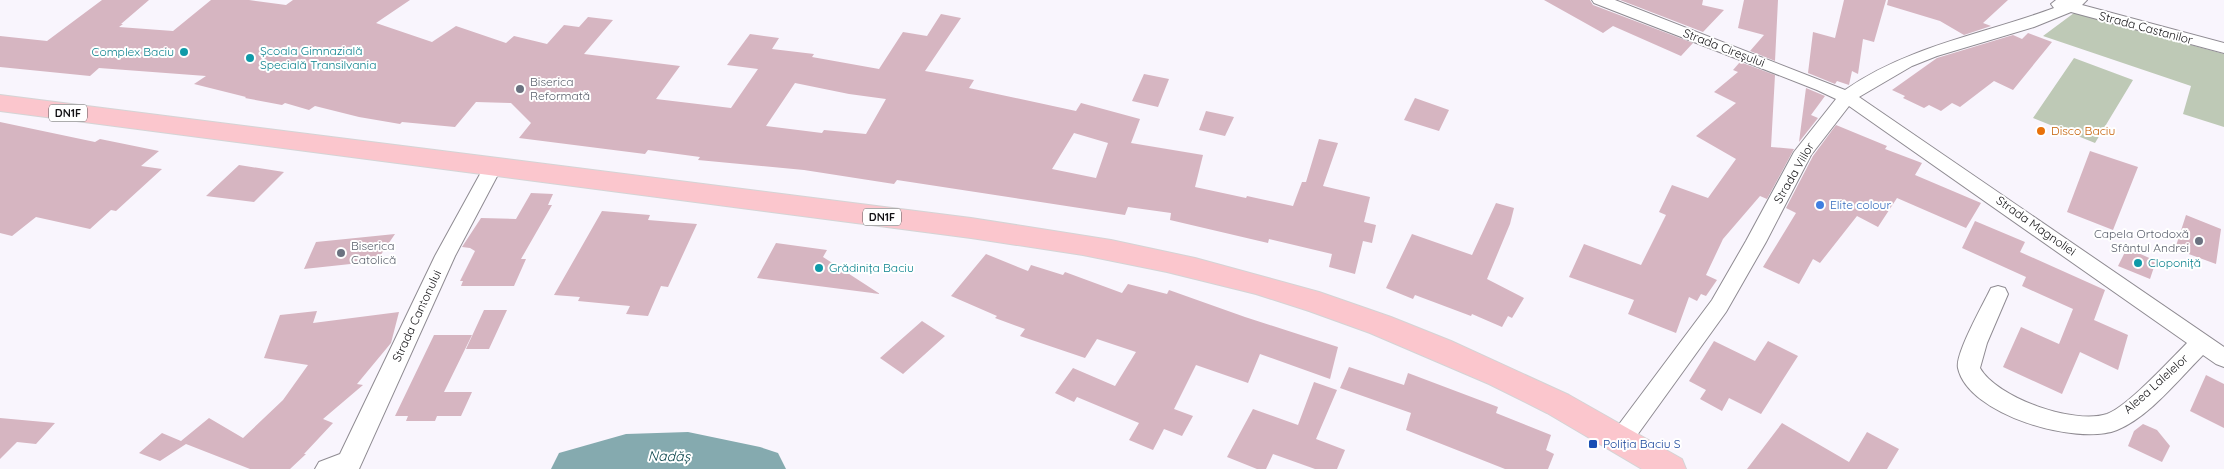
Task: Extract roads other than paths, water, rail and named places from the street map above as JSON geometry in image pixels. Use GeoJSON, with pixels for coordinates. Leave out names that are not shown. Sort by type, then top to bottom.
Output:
{"type":"FeatureCollection","features":[{"type":"Feature","properties":{"kind":"main road","name":"DN1F"},"geometry":{"type":"LineString","coordinates":[[0,103],[128,121],[494,165],[1017,235],[1106,249],[1196,268],[1289,294],[1383,326],[1506,378],[1622,438],[1670,469]]}},
{"type":"Feature","properties":{"kind":"street","name":"Strada Cireșului"},"geometry":{"type":"LineString","coordinates":[[1600,0],[1847,97]]}},
{"type":"Feature","properties":{"kind":"street","name":"Strada Castanilor"},"geometry":{"type":"LineString","coordinates":[[2050,0],[2074,4],[2224,48]]}},
{"type":"Feature","properties":{"kind":"street","name":"Strada Viilor"},"geometry":{"type":"LineString","coordinates":[[1622,438],[1719,306],[1756,242],[1803,152],[1847,97],[1906,62],[1932,52],[2028,23],[2074,4]]}},
{"type":"Feature","properties":{"kind":"street","name":"Strada Magnoliei"},"geometry":{"type":"LineString","coordinates":[[1847,97],[1941,159],[2223,357]]}},
{"type":"Feature","properties":{"kind":"street","name":"Strada Cantonului"},"geometry":{"type":"LineString","coordinates":[[341,466],[445,256],[494,165]]}},
{"type":"Feature","properties":{"kind":"street","name":"Aleea Lalelelor"},"geometry":{"type":"LineString","coordinates":[[1998,294],[1969,360],[1973,377],[1987,392],[1998,400],[2062,424],[2093,426],[2111,422],[2127,412],[2202,342]]}},
{"type":"Feature","properties":{"kind":"waterway","name":"Nadăș"},"geometry":{"type":"LineString","coordinates":[[577,469],[626,456],[688,454],[760,469]]}},
{"type":"Feature","properties":{"kind":"place","name":"Complex Baciu"},"geometry":{"type":"Point","coordinates":[184,52]}},
{"type":"Feature","properties":{"kind":"place","name":"Școala Gimnazială Specială Transilvania"},"geometry":{"type":"Point","coordinates":[250,58]}},
{"type":"Feature","properties":{"kind":"place","name":"Biserica Reformată"},"geometry":{"type":"Point","coordinates":[520,89]}},
{"type":"Feature","properties":{"kind":"place","name":"Disco Baciu"},"geometry":{"type":"Point","coordinates":[2041,131]}},
{"type":"Feature","properties":{"kind":"place","name":"Elite colour"},"geometry":{"type":"Point","coordinates":[1820,205]}},
{"type":"Feature","properties":{"kind":"place","name":"Capela Ortodoxă Sfântul Andrei"},"geometry":{"type":"Point","coordinates":[2199,241]}},
{"type":"Feature","properties":{"kind":"place","name":"Biserica Catolică"},"geometry":{"type":"Point","coordinates":[341,253]}},
{"type":"Feature","properties":{"kind":"place","name":"Cloponiță"},"geometry":{"type":"Point","coordinates":[2138,263]}},
{"type":"Feature","properties":{"kind":"place","name":"Grădinița Baciu"},"geometry":{"type":"Point","coordinates":[819,268]}},
{"type":"Feature","properties":{"kind":"place","name":"Poliția Baciu S"},"geometry":{"type":"Point","coordinates":[1593,444]}}]}
